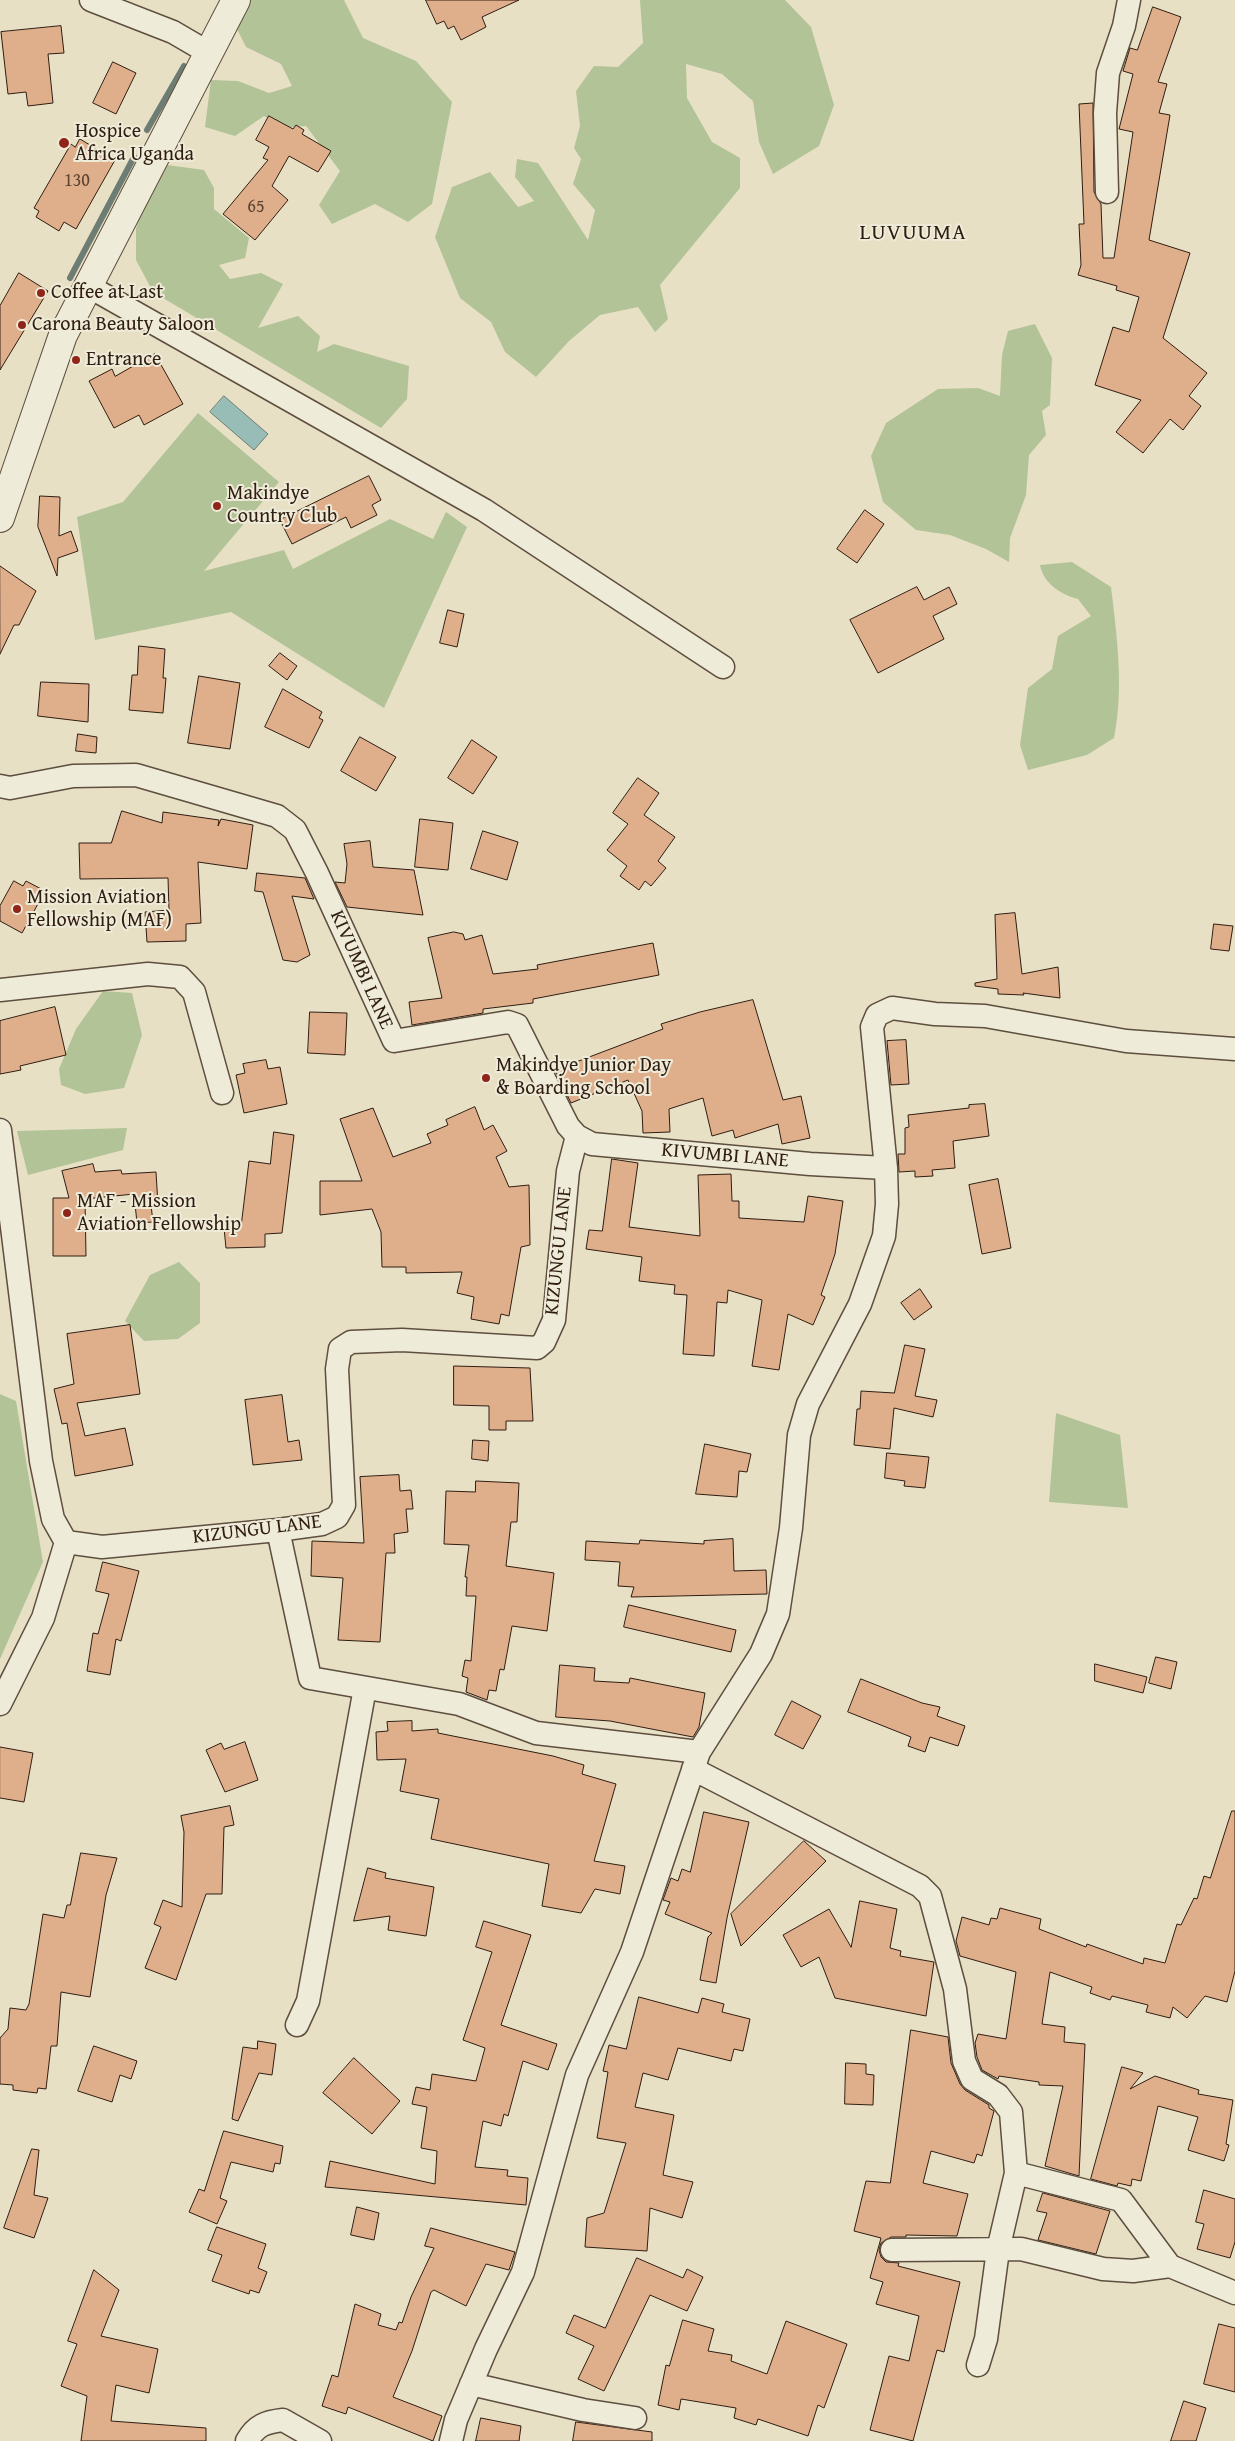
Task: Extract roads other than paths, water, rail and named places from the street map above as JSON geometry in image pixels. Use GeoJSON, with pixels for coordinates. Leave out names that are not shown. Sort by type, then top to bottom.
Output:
{"type":"FeatureCollection","features":[{"type":"Feature","properties":{"kind":"street"},"geometry":{"type":"LineString","coordinates":[[91,0],[173,32],[209,53]]}},
{"type":"Feature","properties":{"kind":"street"},"geometry":{"type":"LineString","coordinates":[[0,518],[63,335],[236,0]]}},
{"type":"Feature","properties":{"kind":"street"},"geometry":{"type":"LineString","coordinates":[[1107,192],[1105,113],[1108,73],[1124,26],[1129,0]]}},
{"type":"Feature","properties":{"kind":"street"},"geometry":{"type":"LineString","coordinates":[[88,286],[484,510],[723,667]]}},
{"type":"Feature","properties":{"kind":"street","name":"KIVUMBI LANE"},"geometry":{"type":"LineString","coordinates":[[0,786],[10,788],[73,776],[136,775],[278,816],[295,830],[317,873],[394,1041],[508,1022],[516,1025],[568,1126],[577,1136],[592,1144],[810,1164],[886,1168]]}},
{"type":"Feature","properties":{"kind":"street"},"geometry":{"type":"LineString","coordinates":[[0,990],[148,974],[180,977],[194,992],[222,1093]]}},
{"type":"Feature","properties":{"kind":"street"},"geometry":{"type":"LineString","coordinates":[[451,2441],[456,2420],[471,2384],[523,2272],[577,2075],[632,1952],[696,1761],[761,1654],[778,1614],[791,1528],[799,1435],[808,1404],[860,1304],[884,1236],[887,1204],[886,1168],[872,1027],[877,1015],[892,1008],[935,1014],[985,1016],[1126,1041],[1235,1049]]}},
{"type":"Feature","properties":{"kind":"street"},"geometry":{"type":"LineString","coordinates":[[0,1130],[41,1461],[53,1519],[66,1542],[43,1618],[0,1704]]}},
{"type":"Feature","properties":{"kind":"street","name":"KIZUNGU LANE"},"geometry":{"type":"LineString","coordinates":[[66,1542],[102,1547],[278,1530],[322,1524],[337,1517],[344,1506],[337,1369],[340,1349],[351,1342],[402,1340],[537,1348],[544,1342],[554,1320],[568,1171],[577,1136]]}},
{"type":"Feature","properties":{"kind":"street"},"geometry":{"type":"LineString","coordinates":[[278,1530],[310,1678],[459,1704],[536,1733],[696,1761],[920,1886],[930,1896],[955,1989],[964,2062],[972,2079],[998,2095],[1011,2112],[1016,2173],[998,2250],[986,2339],[978,2365]]}},
{"type":"Feature","properties":{"kind":"street"},"geometry":{"type":"LineString","coordinates":[[297,2026],[308,2001],[365,1688]]}},
{"type":"Feature","properties":{"kind":"street"},"geometry":{"type":"LineString","coordinates":[[1016,2173],[1121,2200],[1170,2266]]}},
{"type":"Feature","properties":{"kind":"street"},"geometry":{"type":"LineString","coordinates":[[892,2250],[1021,2249],[1103,2269],[1133,2271],[1170,2266],[1235,2293]]}},
{"type":"Feature","properties":{"kind":"street"},"geometry":{"type":"LineString","coordinates":[[471,2384],[583,2410],[635,2418]]}},
{"type":"Feature","properties":{"kind":"street"},"geometry":{"type":"LineString","coordinates":[[247,2441],[254,2429],[261,2424],[283,2420],[320,2441]]}},
{"type":"Feature","properties":{"kind":"water"},"geometry":{"type":"Polygon","coordinates":[[[224,396],[268,434],[254,450],[210,412],[224,396]]]}},
{"type":"Feature","properties":{"kind":"waterway"},"geometry":{"type":"LineString","coordinates":[[147,130],[184,66]]}},
{"type":"Feature","properties":{"kind":"waterway"},"geometry":{"type":"LineString","coordinates":[[70,278],[134,157]]}},
{"type":"Feature","properties":{"kind":"place","name":"Hospice Africa Uganda"},"geometry":{"type":"Point","coordinates":[64,143]}},
{"type":"Feature","properties":{"kind":"place","name":"Coffee at Last"},"geometry":{"type":"Point","coordinates":[41,293]}},
{"type":"Feature","properties":{"kind":"place","name":"Carona Beauty Saloon"},"geometry":{"type":"Point","coordinates":[22,325]}},
{"type":"Feature","properties":{"kind":"place","name":"Entrance"},"geometry":{"type":"Point","coordinates":[76,360]}},
{"type":"Feature","properties":{"kind":"place","name":"Makindye Country Club"},"geometry":{"type":"Point","coordinates":[217,506]}},
{"type":"Feature","properties":{"kind":"place","name":"Mission Aviation Fellowship (MAF)"},"geometry":{"type":"Point","coordinates":[17,909]}},
{"type":"Feature","properties":{"kind":"place","name":"Makindye Junior Day & Boarding School"},"geometry":{"type":"Point","coordinates":[486,1078]}},
{"type":"Feature","properties":{"kind":"place","name":"MAF - Mission Aviation Fellowship"},"geometry":{"type":"Point","coordinates":[67,1213]}},
{"type":"Feature","properties":{"kind":"district","name":"LUVUUMA"},"geometry":{"type":"Point","coordinates":[913,233]}}]}
